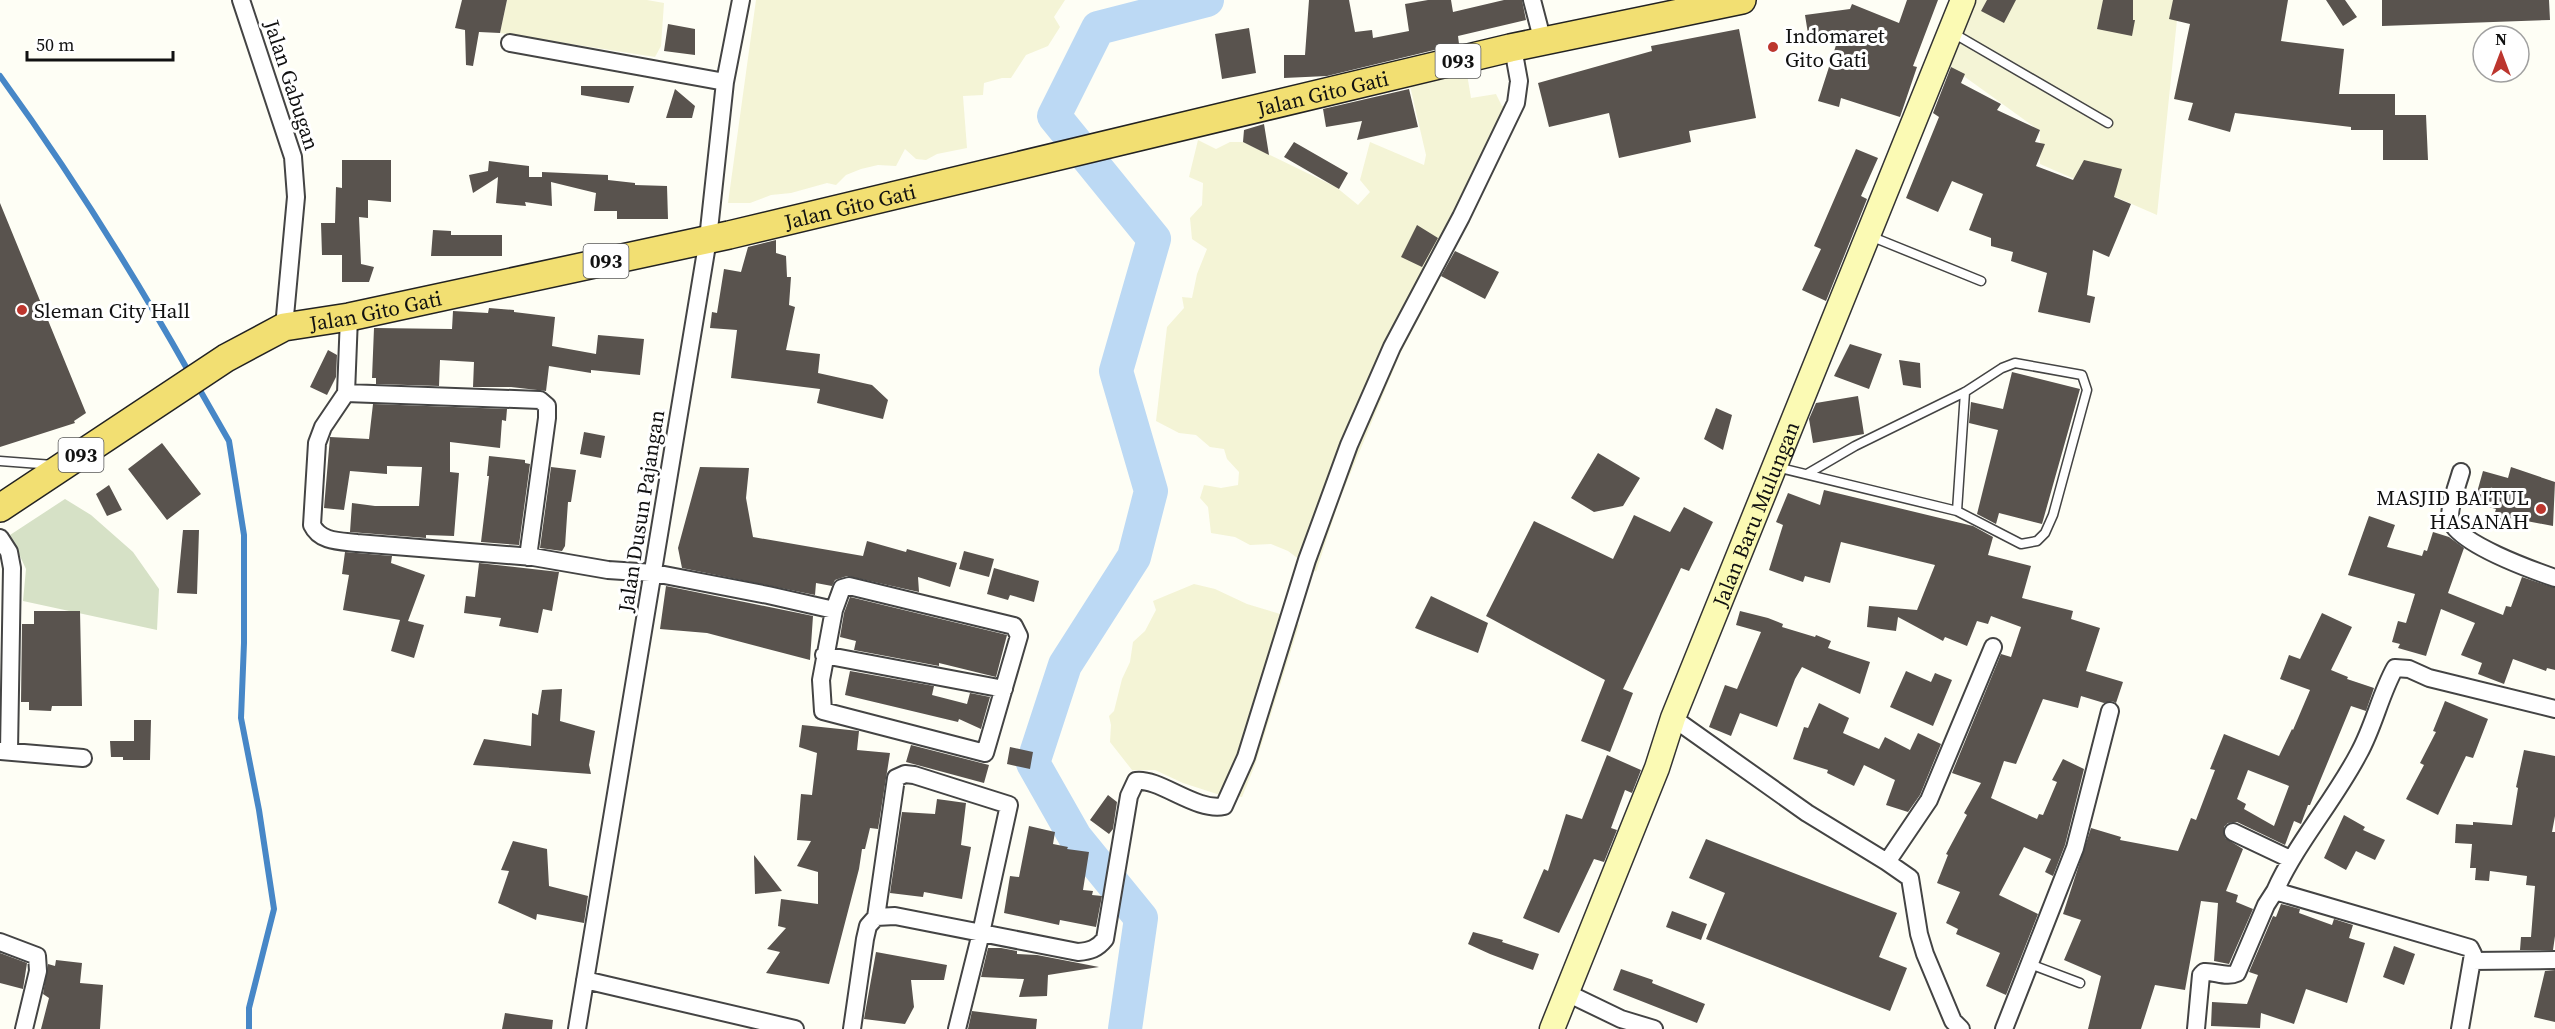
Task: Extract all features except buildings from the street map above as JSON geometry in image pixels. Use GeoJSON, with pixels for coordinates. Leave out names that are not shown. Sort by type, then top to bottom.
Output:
{"type":"FeatureCollection","features":[{"type":"Feature","properties":{"kind":"main road","name":"Jalan Gito Gati"},"geometry":{"type":"LineString","coordinates":[[0,508],[226,358],[284,327],[349,317],[708,239],[1513,48],[1743,0]]}},
{"type":"Feature","properties":{"kind":"main road","name":"Jalan Baru Mulungan"},"geometry":{"type":"LineString","coordinates":[[1552,1029],[1657,768],[1672,718],[1963,0]]}},
{"type":"Feature","properties":{"kind":"street","name":"Jalan Gabugan"},"geometry":{"type":"LineString","coordinates":[[242,0],[293,157],[296,197],[284,327]]}},
{"type":"Feature","properties":{"kind":"street","name":"Jalan Dusun Pajangan"},"geometry":{"type":"LineString","coordinates":[[577,1029],[708,239],[725,82],[741,0]]}},
{"type":"Feature","properties":{"kind":"street"},"geometry":{"type":"LineString","coordinates":[[1532,0],[1544,42]]}},
{"type":"Feature","properties":{"kind":"street"},"geometry":{"type":"LineString","coordinates":[[510,43],[725,82]]}},
{"type":"Feature","properties":{"kind":"street"},"geometry":{"type":"LineString","coordinates":[[876,917],[895,916],[1078,952],[1089,951],[1099,947],[1105,939],[1129,796],[1136,781],[1145,781],[1173,794],[1215,808],[1224,806],[1246,757],[1307,560],[1349,445],[1392,347],[1461,217],[1516,103],[1519,81],[1513,48]]}},
{"type":"Feature","properties":{"kind":"street"},"geometry":{"type":"LineString","coordinates":[[349,317],[346,393],[323,427],[317,443],[312,525],[315,531],[330,539],[528,557],[608,570],[654,573],[834,610]]}},
{"type":"Feature","properties":{"kind":"street"},"geometry":{"type":"LineString","coordinates":[[346,393],[540,400],[547,406],[548,418],[528,557]]}},
{"type":"Feature","properties":{"kind":"street"},"geometry":{"type":"LineString","coordinates":[[2461,472],[2450,514],[2454,526],[2464,536],[2497,555],[2555,578]]}},
{"type":"Feature","properties":{"kind":"street"},"geometry":{"type":"LineString","coordinates":[[0,538],[9,552],[12,568],[5,751],[83,758]]}},
{"type":"Feature","properties":{"kind":"street"},"geometry":{"type":"LineString","coordinates":[[849,586],[1014,626],[1018,636],[985,753],[825,713],[821,705],[824,655],[834,610],[842,588],[849,586]]}},
{"type":"Feature","properties":{"kind":"street"},"geometry":{"type":"LineString","coordinates":[[1887,862],[1929,800],[1992,647]]}},
{"type":"Feature","properties":{"kind":"street"},"geometry":{"type":"LineString","coordinates":[[824,655],[1004,689]]}},
{"type":"Feature","properties":{"kind":"street"},"geometry":{"type":"LineString","coordinates":[[2196,1029],[2201,975],[2208,971],[2230,975],[2237,973],[2290,860],[2360,753],[2395,668],[2409,669],[2429,678],[2555,709]]}},
{"type":"Feature","properties":{"kind":"street"},"geometry":{"type":"LineString","coordinates":[[2004,1029],[2075,848],[2110,711]]}},
{"type":"Feature","properties":{"kind":"street"},"geometry":{"type":"LineString","coordinates":[[1672,718],[1807,813],[1910,878],[1919,934],[1925,954],[1953,1021],[1961,1029]]}},
{"type":"Feature","properties":{"kind":"street"},"geometry":{"type":"LineString","coordinates":[[852,1029],[865,939],[868,926],[876,917],[893,789],[896,778],[905,774],[1009,805],[957,1029]]}},
{"type":"Feature","properties":{"kind":"street"},"geometry":{"type":"LineString","coordinates":[[2233,831],[2290,860]]}},
{"type":"Feature","properties":{"kind":"street"},"geometry":{"type":"LineString","coordinates":[[2275,891],[2470,948],[2473,954],[2460,1029]]}},
{"type":"Feature","properties":{"kind":"street"},"geometry":{"type":"LineString","coordinates":[[0,942],[37,956],[38,971],[24,1029]]}},
{"type":"Feature","properties":{"kind":"street"},"geometry":{"type":"LineString","coordinates":[[2472,961],[2555,960]]}},
{"type":"Feature","properties":{"kind":"street"},"geometry":{"type":"LineString","coordinates":[[585,980],[795,1029]]}},
{"type":"Feature","properties":{"kind":"street"},"geometry":{"type":"LineString","coordinates":[[1565,992],[1621,1019],[1654,1029]]}},
{"type":"Feature","properties":{"kind":"lane"},"geometry":{"type":"LineString","coordinates":[[1950,32],[2108,123]]}},
{"type":"Feature","properties":{"kind":"lane"},"geometry":{"type":"LineString","coordinates":[[1868,234],[1981,281]]}},
{"type":"Feature","properties":{"kind":"lane"},"geometry":{"type":"LineString","coordinates":[[1773,466],[1957,511],[2021,544],[2037,541],[2045,533],[2053,515],[2087,390],[2082,375],[2015,363],[2002,368],[1965,392],[1856,446],[1807,474]]}},
{"type":"Feature","properties":{"kind":"lane"},"geometry":{"type":"LineString","coordinates":[[1957,511],[1965,392]]}},
{"type":"Feature","properties":{"kind":"lane"},"geometry":{"type":"LineString","coordinates":[[0,461],[65,465]]}},
{"type":"Feature","properties":{"kind":"lane"},"geometry":{"type":"LineString","coordinates":[[2030,964],[2080,983]]}},
{"type":"Feature","properties":{"kind":"green space"},"geometry":{"type":"Polygon","coordinates":[[[507,0],[647,0],[664,3],[661,46],[655,57],[500,33],[507,0]]]}},
{"type":"Feature","properties":{"kind":"green space"},"geometry":{"type":"Polygon","coordinates":[[[756,0],[1065,0],[1054,17],[1060,27],[1048,46],[1026,55],[1011,78],[984,83],[983,95],[963,96],[967,148],[937,154],[926,160],[916,159],[905,149],[896,166],[878,165],[861,169],[846,175],[836,185],[827,183],[791,193],[771,195],[750,203],[728,203],[756,0]]]}},
{"type":"Feature","properties":{"kind":"green space"},"geometry":{"type":"Polygon","coordinates":[[[1973,0],[2179,0],[2157,215],[2040,164],[2040,131],[1947,64],[1973,0]]]}},
{"type":"Feature","properties":{"kind":"green space"},"geometry":{"type":"Polygon","coordinates":[[[1467,74],[1471,98],[1496,94],[1502,106],[1526,102],[1400,354],[1339,501],[1316,572],[1288,551],[1271,544],[1250,545],[1235,537],[1211,533],[1208,507],[1200,498],[1204,485],[1221,488],[1238,485],[1239,472],[1227,459],[1224,449],[1210,447],[1196,435],[1179,433],[1156,421],[1167,327],[1184,308],[1182,297],[1192,298],[1197,274],[1207,249],[1192,239],[1190,218],[1202,205],[1203,183],[1189,177],[1198,140],[1216,149],[1230,142],[1243,142],[1336,187],[1358,205],[1370,192],[1360,180],[1370,142],[1424,165],[1426,155],[1410,86],[1467,74]]]}},
{"type":"Feature","properties":{"kind":"green space"},"geometry":{"type":"Polygon","coordinates":[[[65,499],[91,515],[133,552],[159,589],[157,630],[23,601],[26,569],[10,535],[65,499]]]}},
{"type":"Feature","properties":{"kind":"green space"},"geometry":{"type":"Polygon","coordinates":[[[1194,584],[1215,589],[1247,604],[1287,616],[1299,625],[1255,765],[1242,797],[1217,794],[1183,783],[1155,770],[1132,770],[1110,742],[1109,716],[1114,711],[1122,679],[1130,662],[1133,642],[1145,631],[1156,610],[1153,601],[1194,584]]]}},
{"type":"Feature","properties":{"kind":"waterway"},"geometry":{"type":"LineString","coordinates":[[1125,1029],[1141,918],[1075,837],[1033,763],[1065,665],[1134,557],[1151,491],[1116,371],[1154,239],[1054,116],[1098,28],[1207,0]]}},
{"type":"Feature","properties":{"kind":"waterway"},"geometry":{"type":"LineString","coordinates":[[0,76],[51,148],[99,222],[146,297],[190,374]]}},
{"type":"Feature","properties":{"kind":"waterway"},"geometry":{"type":"LineString","coordinates":[[197,385],[229,441],[244,535],[241,718],[259,810],[274,909],[249,1008],[249,1029]]}},
{"type":"Feature","properties":{"kind":"place","name":"Indomaret Gito Gati"},"geometry":{"type":"Point","coordinates":[1773,47]}},
{"type":"Feature","properties":{"kind":"place","name":"Sleman City Hall"},"geometry":{"type":"Point","coordinates":[22,310]}},
{"type":"Feature","properties":{"kind":"place","name":"MASJID BAITUL HASANAH"},"geometry":{"type":"Point","coordinates":[2541,509]}}]}
